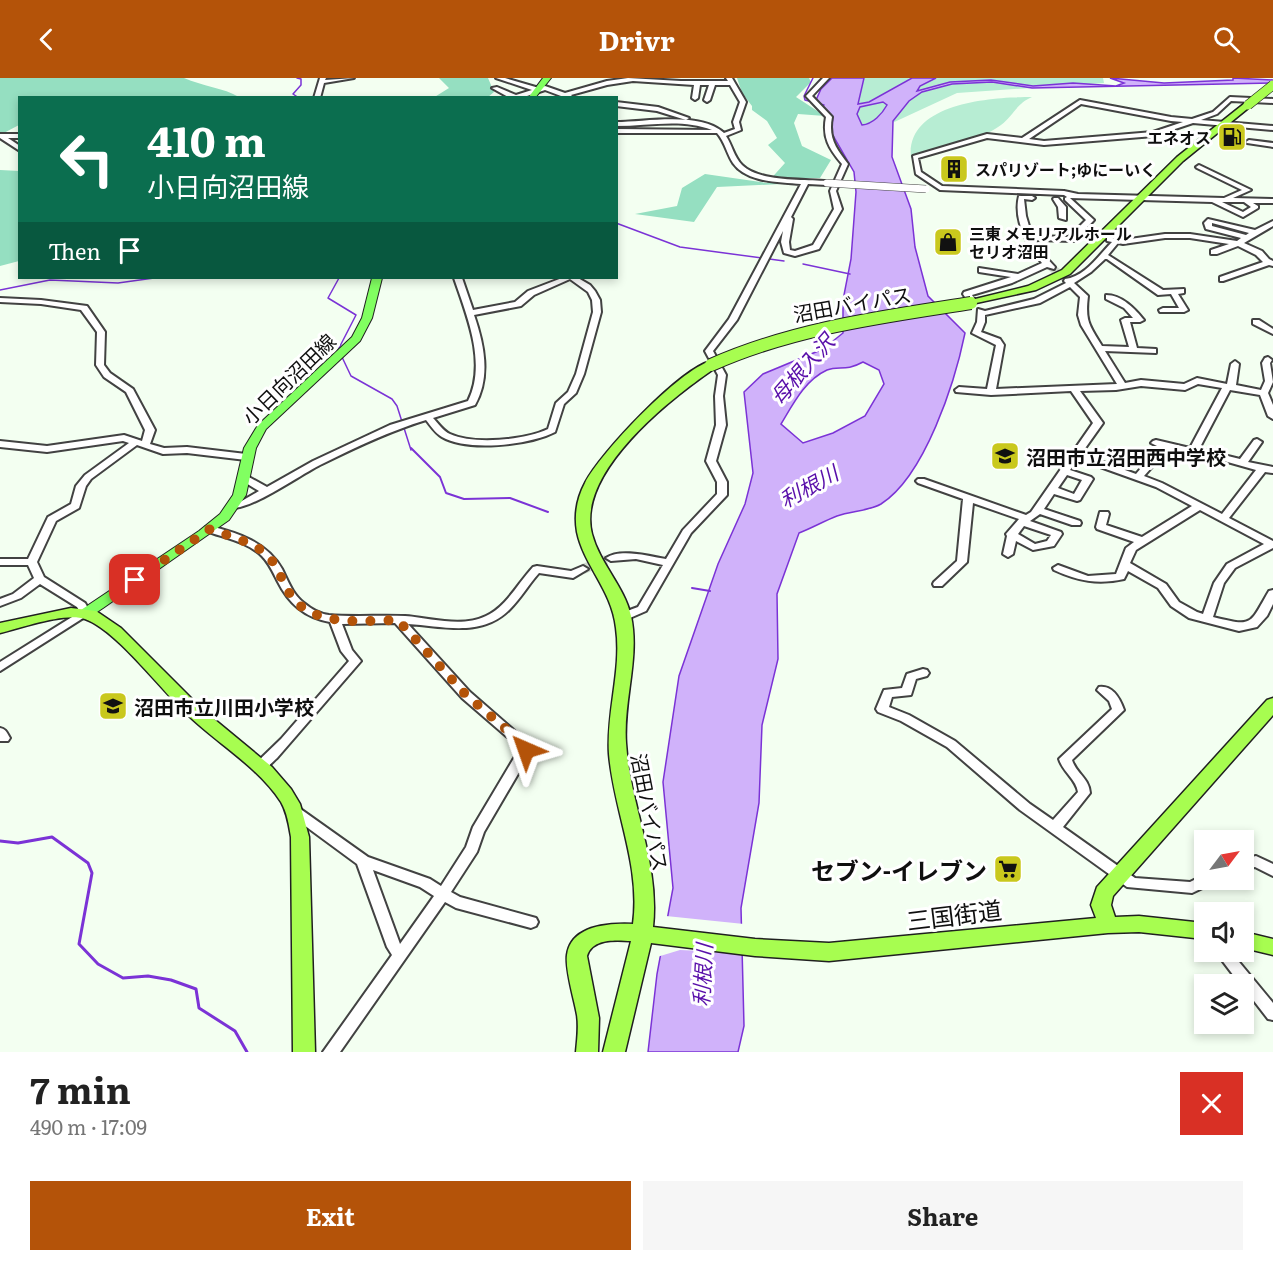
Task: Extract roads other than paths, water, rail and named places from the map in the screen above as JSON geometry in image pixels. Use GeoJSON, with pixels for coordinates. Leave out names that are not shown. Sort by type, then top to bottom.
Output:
{"type":"FeatureCollection","features":[{"type":"Feature","properties":{"kind":"highway","name":"沼田バイパス"},"geometry":{"type":"LineString","coordinates":[[641,934],[645,893],[643,872],[618,761],[617,737],[625,640],[624,617],[617,598],[583,532],[586,498],[615,452],[665,399],[711,365],[750,348],[789,336],[976,306],[1032,288],[1059,276],[1083,257],[1179,159],[1273,85]]}},
{"type":"Feature","properties":{"kind":"highway"},"geometry":{"type":"LineString","coordinates":[[0,628],[64,615],[86,614],[95,617],[121,638],[196,713],[259,767],[286,795],[294,811],[300,837],[304,1052]]}},
{"type":"Feature","properties":{"kind":"highway"},"geometry":{"type":"LineString","coordinates":[[1108,925],[1101,904],[1102,898],[1273,704]]}},
{"type":"Feature","properties":{"kind":"highway","name":"三国街道"},"geometry":{"type":"LineString","coordinates":[[587,1052],[588,1018],[578,966],[578,948],[584,941],[604,933],[641,934],[755,948],[829,952],[1108,925],[1139,924],[1194,930]]}},
{"type":"Feature","properties":{"kind":"highway"},"geometry":{"type":"LineString","coordinates":[[614,1052],[641,934]]}},
{"type":"Feature","properties":{"kind":"highway"},"geometry":{"type":"LineString","coordinates":[[1254,942],[1273,947]]}},
{"type":"Feature","properties":{"kind":"main road"},"geometry":{"type":"LineString","coordinates":[[535,93],[547,78]]}},
{"type":"Feature","properties":{"kind":"main road","name":"小日向沼田線"},"geometry":{"type":"LineString","coordinates":[[86,614],[210,529],[234,506],[244,478],[246,456],[262,427],[356,339],[367,318],[377,279]]}},
{"type":"Feature","properties":{"kind":"street"},"geometry":{"type":"LineString","coordinates":[[318,96],[322,80],[351,78]]}},
{"type":"Feature","properties":{"kind":"street"},"geometry":{"type":"LineString","coordinates":[[499,78],[535,93]]}},
{"type":"Feature","properties":{"kind":"street"},"geometry":{"type":"LineString","coordinates":[[790,211],[785,242],[787,251],[795,254],[816,247],[838,209],[833,189],[845,164],[832,148],[825,131],[829,117],[809,96],[826,78]]}},
{"type":"Feature","properties":{"kind":"street"},"geometry":{"type":"LineString","coordinates":[[563,95],[607,83],[633,79],[697,83],[730,80],[743,102],[736,122],[738,129],[722,134],[618,131]]}},
{"type":"Feature","properties":{"kind":"street"},"geometry":{"type":"LineString","coordinates":[[707,100],[713,82]]}},
{"type":"Feature","properties":{"kind":"street"},"geometry":{"type":"LineString","coordinates":[[695,98],[697,83]]}},
{"type":"Feature","properties":{"kind":"street"},"geometry":{"type":"LineString","coordinates":[[495,88],[512,96]]}},
{"type":"Feature","properties":{"kind":"street"},"geometry":{"type":"LineString","coordinates":[[519,96],[535,93],[545,88],[568,96]]}},
{"type":"Feature","properties":{"kind":"street"},"geometry":{"type":"LineString","coordinates":[[1077,196],[1056,199],[939,191],[918,173],[915,157],[980,137],[999,136],[1044,143],[1154,134],[1215,113],[1230,99],[1273,101]]}},
{"type":"Feature","properties":{"kind":"street"},"geometry":{"type":"LineString","coordinates":[[1022,141],[1080,102],[1124,112],[1194,121],[1273,126]]}},
{"type":"Feature","properties":{"kind":"street"},"geometry":{"type":"LineString","coordinates":[[618,104],[658,109],[677,117],[701,121],[722,134],[742,170],[764,177],[926,189],[1138,199],[1273,201]]}},
{"type":"Feature","properties":{"kind":"street"},"geometry":{"type":"LineString","coordinates":[[618,124],[672,122],[705,125]]}},
{"type":"Feature","properties":{"kind":"street"},"geometry":{"type":"LineString","coordinates":[[1264,124],[1273,126]]}},
{"type":"Feature","properties":{"kind":"street"},"geometry":{"type":"LineString","coordinates":[[18,136],[1,136],[18,148]]}},
{"type":"Feature","properties":{"kind":"street"},"geometry":{"type":"LineString","coordinates":[[1249,142],[1273,145]]}},
{"type":"Feature","properties":{"kind":"street"},"geometry":{"type":"LineString","coordinates":[[1199,168],[1248,190],[1227,200]]}},
{"type":"Feature","properties":{"kind":"street"},"geometry":{"type":"LineString","coordinates":[[624,617],[642,609],[687,532],[722,495],[723,488],[711,461],[721,425],[719,396],[722,375],[709,351],[732,320],[806,181]]}},
{"type":"Feature","properties":{"kind":"street"},"geometry":{"type":"LineString","coordinates":[[939,191],[1077,196]]}},
{"type":"Feature","properties":{"kind":"street"},"geometry":{"type":"LineString","coordinates":[[991,392],[1000,345],[997,340],[976,333],[976,306],[967,294],[1049,266],[1029,238],[1020,207],[1021,197]]}},
{"type":"Feature","properties":{"kind":"street"},"geometry":{"type":"LineString","coordinates":[[1056,199],[1062,207],[1063,218]]}},
{"type":"Feature","properties":{"kind":"street"},"geometry":{"type":"LineString","coordinates":[[1029,238],[1071,239],[1080,231],[1090,220],[1067,199]]}},
{"type":"Feature","properties":{"kind":"street"},"geometry":{"type":"LineString","coordinates":[[1212,200],[1243,215],[1256,207],[1244,201]]}},
{"type":"Feature","properties":{"kind":"street"},"geometry":{"type":"LineString","coordinates":[[1247,238],[1209,227],[1208,223],[1211,221],[1256,233]]}},
{"type":"Feature","properties":{"kind":"street"},"geometry":{"type":"LineString","coordinates":[[1214,252],[1238,243],[1273,223]]}},
{"type":"Feature","properties":{"kind":"street"},"geometry":{"type":"LineString","coordinates":[[1080,231],[1089,234]]}},
{"type":"Feature","properties":{"kind":"street"},"geometry":{"type":"LineString","coordinates":[[976,306],[1037,301],[1077,280],[1102,256],[1113,240],[1190,236],[1238,243],[1259,253],[1270,262]]}},
{"type":"Feature","properties":{"kind":"street"},"geometry":{"type":"LineString","coordinates":[[1102,256],[1109,257],[1161,293],[1177,292],[1184,310],[1163,310]]}},
{"type":"Feature","properties":{"kind":"street"},"geometry":{"type":"LineString","coordinates":[[1222,279],[1270,262]]}},
{"type":"Feature","properties":{"kind":"street"},"geometry":{"type":"LineString","coordinates":[[972,275],[986,268],[1020,277]]}},
{"type":"Feature","properties":{"kind":"street"},"geometry":{"type":"LineString","coordinates":[[234,506],[267,491],[316,463],[393,427],[472,403],[480,392],[480,359],[471,313],[458,279]]}},
{"type":"Feature","properties":{"kind":"street"},"geometry":{"type":"LineString","coordinates":[[471,313],[518,304],[531,293],[565,279]]}},
{"type":"Feature","properties":{"kind":"street"},"geometry":{"type":"LineString","coordinates":[[427,416],[445,435],[471,441],[536,438],[552,430],[560,403],[572,393],[584,364],[586,345],[598,303],[592,290],[575,279]]}},
{"type":"Feature","properties":{"kind":"street"},"geometry":{"type":"LineString","coordinates":[[1069,283],[1084,296],[1082,315],[1098,348],[1122,385]]}},
{"type":"Feature","properties":{"kind":"street"},"geometry":{"type":"LineString","coordinates":[[1109,297],[1126,306],[1140,320],[1125,320],[1134,350]]}},
{"type":"Feature","properties":{"kind":"street"},"geometry":{"type":"LineString","coordinates":[[0,300],[41,302],[84,308],[101,332],[100,365],[107,375],[130,391],[150,430],[142,442],[88,477],[81,486],[75,506],[52,519],[33,562],[40,579],[81,605],[86,614],[0,667]]}},
{"type":"Feature","properties":{"kind":"street"},"geometry":{"type":"LineString","coordinates":[[1256,322],[1273,332]]}},
{"type":"Feature","properties":{"kind":"street"},"geometry":{"type":"LineString","coordinates":[[1098,348],[1153,351]]}},
{"type":"Feature","properties":{"kind":"street"},"geometry":{"type":"LineString","coordinates":[[1268,360],[1266,363],[1269,381],[1264,393],[1273,416]]}},
{"type":"Feature","properties":{"kind":"street"},"geometry":{"type":"LineString","coordinates":[[1193,452],[1229,387],[1235,364]]}},
{"type":"Feature","properties":{"kind":"street"},"geometry":{"type":"LineString","coordinates":[[959,390],[991,392],[1141,383],[1185,387],[1197,381],[1264,393]]}},
{"type":"Feature","properties":{"kind":"street"},"geometry":{"type":"LineString","coordinates":[[1008,554],[1011,534],[1023,520],[1038,510],[1098,423],[1074,388]]}},
{"type":"Feature","properties":{"kind":"street"},"geometry":{"type":"LineString","coordinates":[[0,444],[47,449],[104,439],[124,438],[142,442],[163,451],[187,450],[246,456]]}},
{"type":"Feature","properties":{"kind":"street"},"geometry":{"type":"LineString","coordinates":[[1242,463],[1257,442]]}},
{"type":"Feature","properties":{"kind":"street"},"geometry":{"type":"LineString","coordinates":[[1139,477],[1160,444],[1268,469],[1224,518]]}},
{"type":"Feature","properties":{"kind":"street"},"geometry":{"type":"LineString","coordinates":[[1077,456],[1139,477],[1272,544]]}},
{"type":"Feature","properties":{"kind":"street"},"geometry":{"type":"LineString","coordinates":[[1053,490],[1077,498],[1088,479],[1066,472]]}},
{"type":"Feature","properties":{"kind":"street"},"geometry":{"type":"LineString","coordinates":[[244,478],[267,491]]}},
{"type":"Feature","properties":{"kind":"street"},"geometry":{"type":"LineString","coordinates":[[921,481],[1057,534],[1050,544],[1033,547],[1011,534]]}},
{"type":"Feature","properties":{"kind":"street"},"geometry":{"type":"LineString","coordinates":[[938,584],[962,562],[968,498]]}},
{"type":"Feature","properties":{"kind":"street"},"geometry":{"type":"LineString","coordinates":[[1058,568],[1081,579],[1095,581],[1120,577],[1131,548],[1200,506]]}},
{"type":"Feature","properties":{"kind":"street"},"geometry":{"type":"LineString","coordinates":[[1038,510],[1076,523]]}},
{"type":"Feature","properties":{"kind":"street"},"geometry":{"type":"LineString","coordinates":[[1104,514],[1101,527],[1143,541]]}},
{"type":"Feature","properties":{"kind":"street"},"geometry":{"type":"LineString","coordinates":[[210,529],[259,549],[269,557],[291,596],[300,606],[334,618],[398,620],[453,627],[467,626],[490,619],[506,608],[520,586],[537,569],[573,574],[583,569]]}},
{"type":"Feature","properties":{"kind":"street"},"geometry":{"type":"LineString","coordinates":[[1207,619],[1219,583],[1231,566],[1272,544]]}},
{"type":"Feature","properties":{"kind":"street"},"geometry":{"type":"LineString","coordinates":[[611,558],[636,556],[670,563]]}},
{"type":"Feature","properties":{"kind":"street"},"geometry":{"type":"LineString","coordinates":[[0,562],[33,562]]}},
{"type":"Feature","properties":{"kind":"street"},"geometry":{"type":"LineString","coordinates":[[1124,564],[1162,586],[1175,604],[1193,615],[1239,627],[1251,626],[1263,614],[1273,593]]}},
{"type":"Feature","properties":{"kind":"street"},"geometry":{"type":"LineString","coordinates":[[0,603],[17,596],[40,579]]}},
{"type":"Feature","properties":{"kind":"street"},"geometry":{"type":"LineString","coordinates":[[259,767],[291,736],[333,683],[356,661],[347,651],[334,618]]}},
{"type":"Feature","properties":{"kind":"street"},"geometry":{"type":"LineString","coordinates":[[332,1052],[472,848],[478,831],[526,746],[466,695],[398,620]]}},
{"type":"Feature","properties":{"kind":"street"},"geometry":{"type":"LineString","coordinates":[[922,673],[911,677],[907,692],[888,693],[882,710],[951,744],[1025,807],[1120,875],[1138,885],[1194,886]]}},
{"type":"Feature","properties":{"kind":"street"},"geometry":{"type":"LineString","coordinates":[[1054,828],[1084,793],[1082,782],[1067,767],[1065,759],[1118,710],[1114,699],[1103,690]]}},
{"type":"Feature","properties":{"kind":"street"},"geometry":{"type":"LineString","coordinates":[[294,811],[363,861],[425,883],[456,902],[531,922]]}},
{"type":"Feature","properties":{"kind":"street"},"geometry":{"type":"LineString","coordinates":[[363,861],[394,947],[399,953]]}},
{"type":"Feature","properties":{"kind":"street"},"geometry":{"type":"LineString","coordinates":[[1254,862],[1273,871]]}},
{"type":"Feature","properties":{"kind":"street"},"geometry":{"type":"LineString","coordinates":[[1231,962],[1273,1014]]}},
{"type":"Feature","properties":{"kind":"water","name":"利根川"},"geometry":{"type":"Polygon","coordinates":[[[832,78],[864,78],[858,104],[869,102],[912,78],[936,78],[920,86],[917,91],[950,82],[991,80],[1033,86],[1073,83],[1116,86],[1124,83],[1110,78],[1164,83],[1233,80],[1233,78],[1273,80],[1273,83],[1032,88],[992,82],[952,84],[922,92],[909,101],[893,121],[892,157],[911,209],[915,247],[928,296],[965,333],[954,376],[936,426],[924,451],[897,491],[881,504],[837,516],[799,533],[777,594],[778,659],[762,725],[759,803],[741,908],[744,1026],[738,1052],[648,1052],[657,974],[673,888],[663,782],[679,676],[718,564],[745,504],[753,473],[744,392],[763,374],[823,349],[843,333],[843,300],[851,259],[856,192],[854,172],[831,132],[833,117],[816,100],[821,89],[832,78]],[[883,102],[860,107],[857,114],[862,125],[870,123],[880,115],[887,105],[883,102]],[[863,362],[819,374],[800,393],[781,424],[803,443],[833,433],[865,416],[884,384],[879,370],[863,362]]]}},
{"type":"Feature","properties":{"kind":"waterway","name":"母根入沢"},"geometry":{"type":"LineString","coordinates":[[296,96],[293,94],[301,85],[301,79],[297,78]]}},
{"type":"Feature","properties":{"kind":"waterway"},"geometry":{"type":"LineString","coordinates":[[813,78],[804,96],[805,100],[824,105]]}},
{"type":"Feature","properties":{"kind":"waterway","name":"母根入沢"},"geometry":{"type":"LineString","coordinates":[[618,224],[680,247],[784,261]]}},
{"type":"Feature","properties":{"kind":"waterway","name":"母根入沢"},"geometry":{"type":"LineString","coordinates":[[803,264],[850,274]]}},
{"type":"Feature","properties":{"kind":"waterway"},"geometry":{"type":"LineString","coordinates":[[0,290],[50,280],[118,283],[147,279]]}},
{"type":"Feature","properties":{"kind":"waterway"},"geometry":{"type":"LineString","coordinates":[[338,279],[328,298],[356,315],[338,350]]}},
{"type":"Feature","properties":{"kind":"waterway"},"geometry":{"type":"LineString","coordinates":[[341,355],[351,376],[392,399],[397,406],[411,450]]}},
{"type":"Feature","properties":{"kind":"waterway"},"geometry":{"type":"LineString","coordinates":[[411,448],[440,477],[446,493],[464,499],[510,498],[548,512]]}},
{"type":"Feature","properties":{"kind":"waterway"},"geometry":{"type":"LineString","coordinates":[[692,588],[710,591]]}},
{"type":"Feature","properties":{"kind":"waterway"},"geometry":{"type":"LineString","coordinates":[[0,841],[18,843],[52,837],[88,863],[92,873],[79,944],[98,964],[123,978],[148,976],[171,980],[196,989],[199,1008],[235,1031],[247,1052]]}},
{"type":"Feature","properties":{"kind":"tunnel"},"geometry":{"type":"LineString","coordinates":[[1089,234],[1110,239]]}},
{"type":"Feature","properties":{"kind":"tunnel"},"geometry":{"type":"LineString","coordinates":[[1051,267],[1068,281]]}},
{"type":"Feature","properties":{"kind":"tunnel"},"geometry":{"type":"LineString","coordinates":[[583,569],[611,558]]}},
{"type":"Feature","properties":{"kind":"place","name":"エネオス"},"geometry":{"type":"Point","coordinates":[1232,137]}},
{"type":"Feature","properties":{"kind":"place","name":"スパリゾート;ゆにーいく"},"geometry":{"type":"Point","coordinates":[954,169]}},
{"type":"Feature","properties":{"kind":"place","name":"三東 メモリアルホール セリオ沼田"},"geometry":{"type":"Point","coordinates":[948,242]}},
{"type":"Feature","properties":{"kind":"place","name":"沼田市立沼田西中学校"},"geometry":{"type":"Point","coordinates":[1005,456]}},
{"type":"Feature","properties":{"kind":"place","name":"沼田市立川田小学校"},"geometry":{"type":"Point","coordinates":[113,706]}},
{"type":"Feature","properties":{"kind":"place","name":"セブン-イレブン"},"geometry":{"type":"Point","coordinates":[1008,869]}}]}
